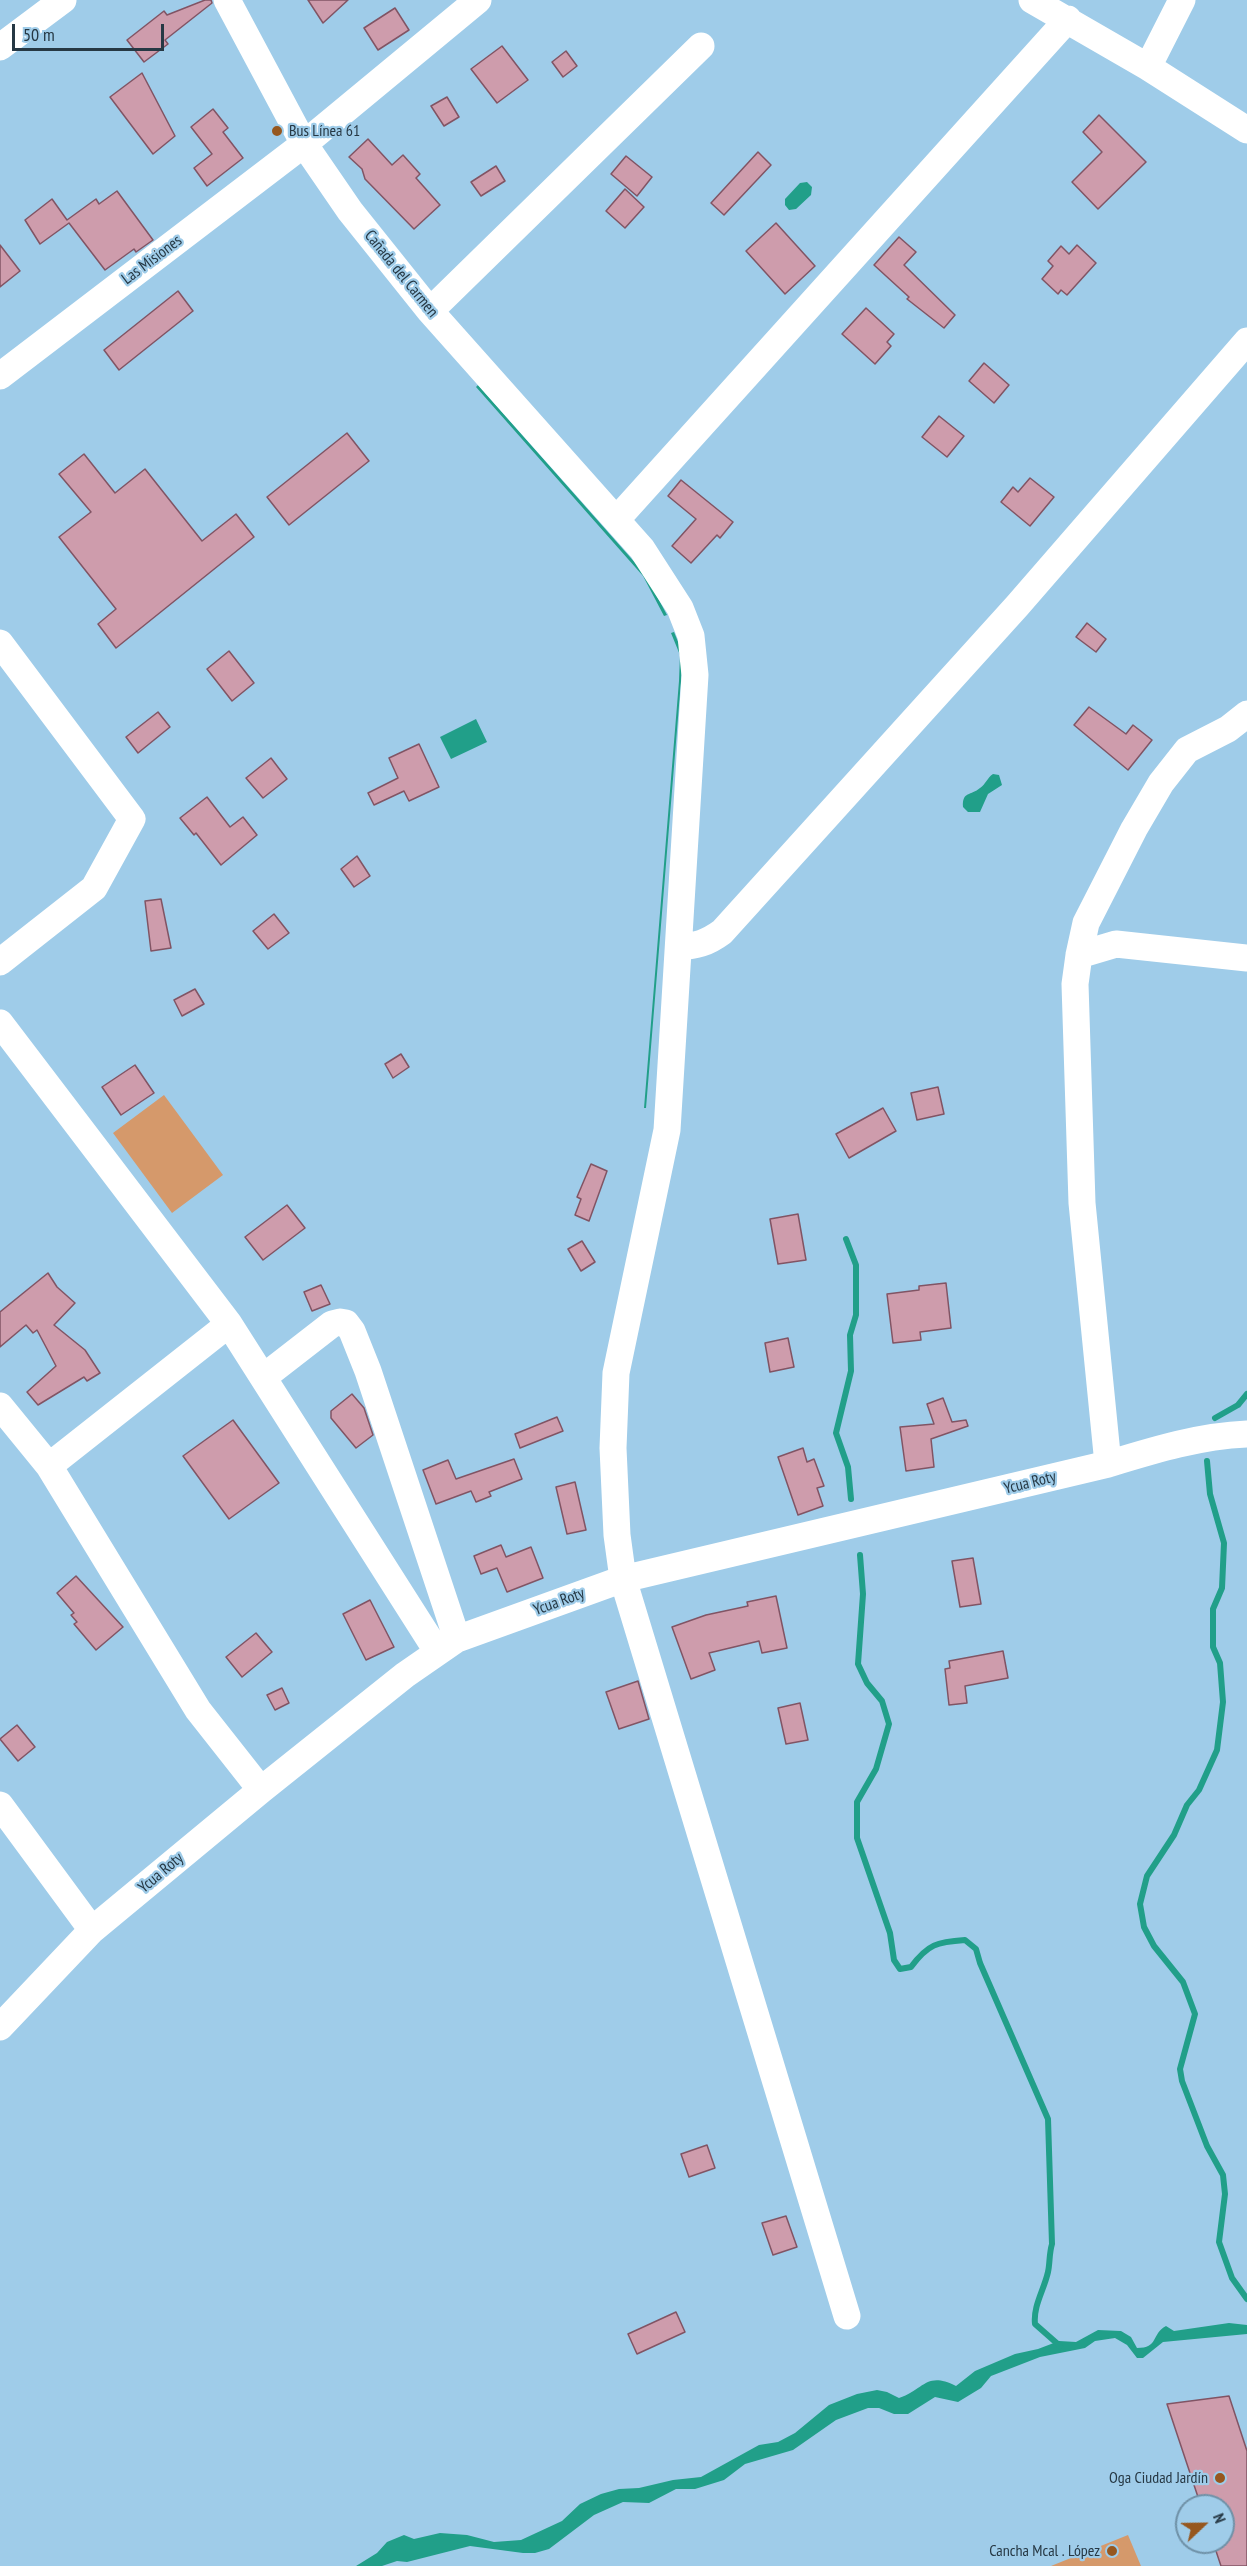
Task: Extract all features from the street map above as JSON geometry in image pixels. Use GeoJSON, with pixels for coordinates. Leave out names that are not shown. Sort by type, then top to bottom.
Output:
{"type":"FeatureCollection","features":[{"type":"Feature","properties":{"kind":"street"},"geometry":{"type":"LineString","coordinates":[[0,47],[63,0]]}},
{"type":"Feature","properties":{"kind":"street","name":"Cañada del Carmen"},"geometry":{"type":"LineString","coordinates":[[227,0],[304,144],[350,211],[430,311],[642,549],[680,608],[691,636],[694,657],[667,1130],[616,1373],[613,1448],[617,1535],[623,1579],[847,2316]]}},
{"type":"Feature","properties":{"kind":"street","name":"Las Misiones"},"geometry":{"type":"LineString","coordinates":[[0,376],[304,144],[478,0]]}},
{"type":"Feature","properties":{"kind":"street"},"geometry":{"type":"LineString","coordinates":[[1032,0],[1148,67],[1247,130]]}},
{"type":"Feature","properties":{"kind":"street"},"geometry":{"type":"LineString","coordinates":[[1148,67],[1182,0]]}},
{"type":"Feature","properties":{"kind":"street"},"geometry":{"type":"LineString","coordinates":[[617,519],[1068,19]]}},
{"type":"Feature","properties":{"kind":"street"},"geometry":{"type":"LineString","coordinates":[[430,311],[701,46]]}},
{"type":"Feature","properties":{"kind":"street"},"geometry":{"type":"LineString","coordinates":[[679,947],[697,946],[710,941],[722,932],[1017,606],[1247,341]]}},
{"type":"Feature","properties":{"kind":"street"},"geometry":{"type":"LineString","coordinates":[[0,643],[132,819],[94,888],[0,962]]}},
{"type":"Feature","properties":{"kind":"street"},"geometry":{"type":"LineString","coordinates":[[1108,1464],[1082,1203],[1076,1006],[1078,955],[1086,923],[1134,829],[1161,783],[1187,750],[1241,725]]}},
{"type":"Feature","properties":{"kind":"street"},"geometry":{"type":"LineString","coordinates":[[1078,955],[1116,944],[1247,958]]}},
{"type":"Feature","properties":{"kind":"street"},"geometry":{"type":"LineString","coordinates":[[0,1023],[229,1324],[447,1645]]}},
{"type":"Feature","properties":{"kind":"street"},"geometry":{"type":"LineString","coordinates":[[265,1376],[332,1324],[346,1323],[352,1331],[368,1371],[447,1645]]}},
{"type":"Feature","properties":{"kind":"street"},"geometry":{"type":"LineString","coordinates":[[49,1466],[229,1324]]}},
{"type":"Feature","properties":{"kind":"street"},"geometry":{"type":"LineString","coordinates":[[0,1406],[49,1466],[198,1710],[261,1790]]}},
{"type":"Feature","properties":{"kind":"street","name":"Ycua Roty"},"geometry":{"type":"LineString","coordinates":[[0,2027],[92,1930],[261,1790],[447,1645],[623,1579],[1108,1464],[1170,1445],[1226,1435],[1247,1434]]}},
{"type":"Feature","properties":{"kind":"street"},"geometry":{"type":"LineString","coordinates":[[0,1805],[92,1930]]}},
{"type":"Feature","properties":{"kind":"shaded area"},"geometry":{"type":"Polygon","coordinates":[[[807,182],[812,187],[811,195],[796,209],[789,210],[785,205],[785,199],[800,183],[807,182]]]}},
{"type":"Feature","properties":{"kind":"shaded area"},"geometry":{"type":"Polygon","coordinates":[[[478,385],[645,574],[667,615],[664,616],[643,576],[476,387],[478,385]]]}},
{"type":"Feature","properties":{"kind":"shaded area"},"geometry":{"type":"Polygon","coordinates":[[[674,632],[683,654],[646,1108],[644,1108],[679,681],[680,655],[671,633],[674,632]]]}},
{"type":"Feature","properties":{"kind":"shaded area"},"geometry":{"type":"Polygon","coordinates":[[[476,719],[487,742],[451,759],[440,737],[476,719]]]}},
{"type":"Feature","properties":{"kind":"shaded area"},"geometry":{"type":"Polygon","coordinates":[[[993,774],[999,775],[1002,785],[988,794],[980,812],[968,812],[963,807],[964,798],[982,786],[993,774]]]}},
{"type":"Feature","properties":{"kind":"shaded area"},"geometry":{"type":"Polygon","coordinates":[[[164,1095],[223,1175],[172,1213],[113,1133],[164,1095]]]}},
{"type":"Feature","properties":{"kind":"shaded area"},"geometry":{"type":"Polygon","coordinates":[[[1229,2323],[1247,2325],[1247,2334],[1163,2342],[1143,2358],[1137,2358],[1127,2345],[1115,2338],[1095,2341],[1085,2348],[1040,2357],[991,2376],[981,2388],[958,2402],[935,2397],[908,2414],[894,2414],[879,2408],[868,2408],[836,2420],[793,2450],[745,2464],[724,2480],[695,2489],[676,2489],[649,2503],[623,2502],[594,2515],[549,2549],[535,2553],[470,2546],[407,2562],[397,2561],[382,2566],[356,2566],[377,2553],[387,2542],[404,2535],[414,2539],[440,2533],[467,2535],[494,2542],[521,2540],[562,2521],[580,2504],[601,2494],[619,2489],[639,2488],[673,2480],[701,2477],[759,2445],[778,2442],[795,2433],[829,2405],[857,2394],[877,2390],[899,2398],[926,2383],[938,2380],[956,2386],[975,2371],[1015,2354],[1059,2341],[1076,2342],[1098,2330],[1121,2331],[1131,2337],[1137,2348],[1149,2346],[1161,2329],[1166,2326],[1174,2331],[1229,2323]]]}},
{"type":"Feature","properties":{"kind":"shaded area","name":"Cancha Mcal . López"},"geometry":{"type":"Polygon","coordinates":[[[1128,2535],[1141,2566],[1051,2566],[1128,2535]]]}},
{"type":"Feature","properties":{"kind":"building"},"geometry":{"type":"Polygon","coordinates":[[[205,0],[211,0],[212,3],[165,40],[168,44],[144,62],[127,40],[164,11],[167,15],[205,0]]]}},
{"type":"Feature","properties":{"kind":"building"},"geometry":{"type":"Polygon","coordinates":[[[308,0],[348,0],[323,23],[308,0]]]}},
{"type":"Feature","properties":{"kind":"building"},"geometry":{"type":"Polygon","coordinates":[[[395,8],[409,30],[378,50],[364,28],[395,8]]]}},
{"type":"Feature","properties":{"kind":"building"},"geometry":{"type":"Polygon","coordinates":[[[502,46],[528,80],[497,103],[471,69],[502,46]]]}},
{"type":"Feature","properties":{"kind":"building"},"geometry":{"type":"Polygon","coordinates":[[[566,51],[577,66],[563,77],[552,62],[566,51]]]}},
{"type":"Feature","properties":{"kind":"building"},"geometry":{"type":"Polygon","coordinates":[[[142,73],[175,136],[153,154],[110,97],[142,73]]]}},
{"type":"Feature","properties":{"kind":"building"},"geometry":{"type":"Polygon","coordinates":[[[447,97],[459,117],[444,126],[431,106],[447,97]]]}},
{"type":"Feature","properties":{"kind":"building"},"geometry":{"type":"Polygon","coordinates":[[[213,109],[228,128],[223,132],[243,158],[207,186],[194,168],[212,154],[191,127],[213,109]]]}},
{"type":"Feature","properties":{"kind":"building"},"geometry":{"type":"Polygon","coordinates":[[[1099,115],[1146,162],[1098,209],[1072,182],[1102,152],[1083,132],[1099,115]]]}},
{"type":"Feature","properties":{"kind":"building"},"geometry":{"type":"Polygon","coordinates":[[[368,139],[392,165],[403,155],[420,174],[416,178],[440,205],[414,229],[365,179],[362,169],[349,157],[368,139]]]}},
{"type":"Feature","properties":{"kind":"building"},"geometry":{"type":"Polygon","coordinates":[[[758,152],[771,165],[724,215],[711,203],[758,152]]]}},
{"type":"Feature","properties":{"kind":"building"},"geometry":{"type":"Polygon","coordinates":[[[626,156],[652,177],[637,196],[611,174],[626,156]]]}},
{"type":"Feature","properties":{"kind":"building"},"geometry":{"type":"Polygon","coordinates":[[[496,166],[505,181],[481,196],[471,182],[496,166]]]}},
{"type":"Feature","properties":{"kind":"building"},"geometry":{"type":"Polygon","coordinates":[[[625,189],[644,207],[625,228],[606,211],[625,189]]]}},
{"type":"Feature","properties":{"kind":"building"},"geometry":{"type":"Polygon","coordinates":[[[117,191],[153,240],[136,252],[134,249],[105,270],[69,223],[40,244],[25,220],[52,199],[67,220],[96,199],[99,204],[117,191]]]}},
{"type":"Feature","properties":{"kind":"building"},"geometry":{"type":"Polygon","coordinates":[[[776,223],[815,266],[785,294],[746,251],[776,223]]]}},
{"type":"Feature","properties":{"kind":"building"},"geometry":{"type":"Polygon","coordinates":[[[899,237],[916,252],[904,265],[955,315],[944,328],[907,299],[909,297],[874,265],[899,237]]]}},
{"type":"Feature","properties":{"kind":"building"},"geometry":{"type":"Polygon","coordinates":[[[0,245],[20,271],[0,287],[0,245]]]}},
{"type":"Feature","properties":{"kind":"building"},"geometry":{"type":"Polygon","coordinates":[[[1077,245],[1096,263],[1067,295],[1061,290],[1058,294],[1042,279],[1053,266],[1048,261],[1061,246],[1069,254],[1077,245]]]}},
{"type":"Feature","properties":{"kind":"building"},"geometry":{"type":"Polygon","coordinates":[[[178,291],[193,311],[119,370],[104,350],[178,291]]]}},
{"type":"Feature","properties":{"kind":"building"},"geometry":{"type":"Polygon","coordinates":[[[866,308],[894,334],[887,342],[891,346],[875,364],[842,334],[866,308]]]}},
{"type":"Feature","properties":{"kind":"building"},"geometry":{"type":"Polygon","coordinates":[[[984,363],[1009,385],[994,403],[969,381],[984,363]]]}},
{"type":"Feature","properties":{"kind":"building"},"geometry":{"type":"Polygon","coordinates":[[[939,416],[964,436],[947,457],[922,437],[939,416]]]}},
{"type":"Feature","properties":{"kind":"building"},"geometry":{"type":"Polygon","coordinates":[[[347,433],[369,461],[289,525],[267,497],[347,433]]]}},
{"type":"Feature","properties":{"kind":"building"},"geometry":{"type":"Polygon","coordinates":[[[84,454],[115,493],[145,469],[202,541],[236,514],[254,537],[116,648],[98,624],[116,609],[59,537],[91,512],[59,474],[84,454]]]}},
{"type":"Feature","properties":{"kind":"building"},"geometry":{"type":"Polygon","coordinates":[[[1030,478],[1054,497],[1030,526],[1001,502],[1013,487],[1018,492],[1030,478]]]}},
{"type":"Feature","properties":{"kind":"building"},"geometry":{"type":"Polygon","coordinates":[[[681,480],[733,522],[720,538],[717,535],[691,563],[672,546],[696,519],[668,496],[681,480]]]}},
{"type":"Feature","properties":{"kind":"building"},"geometry":{"type":"Polygon","coordinates":[[[1087,623],[1106,639],[1096,652],[1076,637],[1087,623]]]}},
{"type":"Feature","properties":{"kind":"building"},"geometry":{"type":"Polygon","coordinates":[[[229,651],[254,683],[232,701],[207,669],[229,651]]]}},
{"type":"Feature","properties":{"kind":"building"},"geometry":{"type":"Polygon","coordinates":[[[1089,707],[1126,734],[1133,725],[1152,740],[1128,770],[1074,725],[1089,707]]]}},
{"type":"Feature","properties":{"kind":"building"},"geometry":{"type":"Polygon","coordinates":[[[158,712],[170,727],[138,753],[126,737],[158,712]]]}},
{"type":"Feature","properties":{"kind":"building"},"geometry":{"type":"Polygon","coordinates":[[[419,744],[439,787],[409,801],[404,791],[374,805],[368,793],[398,778],[389,758],[419,744]]]}},
{"type":"Feature","properties":{"kind":"building"},"geometry":{"type":"Polygon","coordinates":[[[271,758],[287,779],[263,798],[246,778],[271,758]]]}},
{"type":"Feature","properties":{"kind":"building"},"geometry":{"type":"Polygon","coordinates":[[[207,797],[230,827],[243,817],[257,835],[221,865],[196,833],[194,835],[180,818],[207,797]]]}},
{"type":"Feature","properties":{"kind":"building"},"geometry":{"type":"Polygon","coordinates":[[[357,856],[370,876],[354,887],[341,869],[357,856]]]}},
{"type":"Feature","properties":{"kind":"building"},"geometry":{"type":"Polygon","coordinates":[[[161,899],[171,948],[151,951],[145,901],[161,899]]]}},
{"type":"Feature","properties":{"kind":"building"},"geometry":{"type":"Polygon","coordinates":[[[274,914],[289,933],[268,949],[253,931],[274,914]]]}},
{"type":"Feature","properties":{"kind":"building"},"geometry":{"type":"Polygon","coordinates":[[[195,989],[204,1004],[182,1016],[174,1000],[195,989]]]}},
{"type":"Feature","properties":{"kind":"building"},"geometry":{"type":"Polygon","coordinates":[[[401,1054],[409,1067],[393,1078],[385,1064],[401,1054]]]}},
{"type":"Feature","properties":{"kind":"building"},"geometry":{"type":"Polygon","coordinates":[[[135,1065],[154,1093],[121,1115],[102,1087],[135,1065]]]}},
{"type":"Feature","properties":{"kind":"building"},"geometry":{"type":"Polygon","coordinates":[[[938,1087],[944,1114],[917,1120],[911,1093],[938,1087]]]}},
{"type":"Feature","properties":{"kind":"building"},"geometry":{"type":"Polygon","coordinates":[[[883,1108],[896,1131],[849,1158],[836,1134],[883,1108]]]}},
{"type":"Feature","properties":{"kind":"building"},"geometry":{"type":"Polygon","coordinates":[[[591,1164],[607,1171],[589,1221],[575,1215],[581,1199],[577,1197],[591,1164]]]}},
{"type":"Feature","properties":{"kind":"building"},"geometry":{"type":"Polygon","coordinates":[[[287,1205],[305,1228],[263,1260],[245,1237],[287,1205]]]}},
{"type":"Feature","properties":{"kind":"building"},"geometry":{"type":"Polygon","coordinates":[[[798,1214],[806,1260],[778,1264],[770,1219],[798,1214]]]}},
{"type":"Feature","properties":{"kind":"building"},"geometry":{"type":"Polygon","coordinates":[[[582,1241],[595,1262],[581,1271],[568,1249],[582,1241]]]}},
{"type":"Feature","properties":{"kind":"building"},"geometry":{"type":"Polygon","coordinates":[[[48,1273],[57,1287],[75,1303],[54,1325],[85,1350],[100,1373],[87,1381],[84,1377],[38,1405],[27,1392],[56,1366],[37,1330],[33,1333],[26,1325],[0,1347],[0,1312],[48,1273]]]}},
{"type":"Feature","properties":{"kind":"building"},"geometry":{"type":"Polygon","coordinates":[[[946,1283],[951,1328],[920,1332],[921,1340],[893,1343],[887,1294],[919,1290],[919,1286],[946,1283]]]}},
{"type":"Feature","properties":{"kind":"building"},"geometry":{"type":"Polygon","coordinates":[[[321,1285],[330,1304],[312,1311],[304,1292],[321,1285]]]}},
{"type":"Feature","properties":{"kind":"building"},"geometry":{"type":"Polygon","coordinates":[[[788,1338],[794,1367],[770,1372],[765,1343],[788,1338]]]}},
{"type":"Feature","properties":{"kind":"building"},"geometry":{"type":"Polygon","coordinates":[[[352,1394],[364,1408],[373,1435],[356,1448],[331,1418],[331,1411],[352,1394]]]}},
{"type":"Feature","properties":{"kind":"building"},"geometry":{"type":"Polygon","coordinates":[[[943,1398],[952,1422],[966,1420],[968,1426],[931,1439],[934,1467],[906,1471],[900,1427],[934,1424],[927,1404],[943,1398]]]}},
{"type":"Feature","properties":{"kind":"building"},"geometry":{"type":"Polygon","coordinates":[[[557,1417],[563,1431],[520,1448],[515,1434],[557,1417]]]}},
{"type":"Feature","properties":{"kind":"building"},"geometry":{"type":"Polygon","coordinates":[[[233,1420],[279,1483],[229,1519],[183,1456],[233,1420]]]}},
{"type":"Feature","properties":{"kind":"building"},"geometry":{"type":"Polygon","coordinates":[[[803,1448],[807,1462],[814,1459],[824,1486],[817,1488],[823,1506],[798,1515],[778,1457],[803,1448]]]}},
{"type":"Feature","properties":{"kind":"building"},"geometry":{"type":"Polygon","coordinates":[[[514,1459],[522,1479],[489,1492],[491,1496],[476,1502],[471,1491],[436,1504],[423,1470],[448,1460],[456,1479],[514,1459]]]}},
{"type":"Feature","properties":{"kind":"building"},"geometry":{"type":"Polygon","coordinates":[[[575,1482],[586,1530],[567,1534],[556,1487],[575,1482]]]}},
{"type":"Feature","properties":{"kind":"building"},"geometry":{"type":"Polygon","coordinates":[[[501,1545],[506,1557],[531,1547],[543,1578],[507,1592],[497,1568],[481,1574],[474,1556],[501,1545]]]}},
{"type":"Feature","properties":{"kind":"building"},"geometry":{"type":"Polygon","coordinates":[[[973,1558],[981,1604],[960,1607],[952,1561],[973,1558]]]}},
{"type":"Feature","properties":{"kind":"building"},"geometry":{"type":"Polygon","coordinates":[[[76,1576],[123,1627],[96,1650],[74,1624],[77,1622],[71,1615],[74,1613],[57,1593],[76,1576]]]}},
{"type":"Feature","properties":{"kind":"building"},"geometry":{"type":"Polygon","coordinates":[[[776,1596],[787,1648],[762,1653],[759,1641],[709,1653],[715,1670],[691,1679],[672,1627],[706,1615],[748,1606],[747,1602],[776,1596]]]}},
{"type":"Feature","properties":{"kind":"building"},"geometry":{"type":"Polygon","coordinates":[[[370,1600],[394,1647],[366,1660],[343,1614],[370,1600]]]}},
{"type":"Feature","properties":{"kind":"building"},"geometry":{"type":"Polygon","coordinates":[[[256,1633],[272,1652],[242,1677],[226,1657],[256,1633]]]}},
{"type":"Feature","properties":{"kind":"building"},"geometry":{"type":"Polygon","coordinates":[[[1003,1651],[1008,1678],[965,1686],[967,1703],[949,1705],[945,1669],[950,1668],[949,1661],[1003,1651]]]}},
{"type":"Feature","properties":{"kind":"building"},"geometry":{"type":"Polygon","coordinates":[[[638,1681],[649,1719],[619,1729],[606,1692],[638,1681]]]}},
{"type":"Feature","properties":{"kind":"building"},"geometry":{"type":"Polygon","coordinates":[[[282,1688],[289,1703],[275,1710],[267,1695],[282,1688]]]}},
{"type":"Feature","properties":{"kind":"building"},"geometry":{"type":"Polygon","coordinates":[[[800,1703],[808,1740],[786,1744],[778,1708],[800,1703]]]}},
{"type":"Feature","properties":{"kind":"building"},"geometry":{"type":"Polygon","coordinates":[[[17,1725],[35,1747],[18,1761],[0,1739],[17,1725]]]}},
{"type":"Feature","properties":{"kind":"building"},"geometry":{"type":"Polygon","coordinates":[[[707,2145],[715,2168],[689,2177],[681,2154],[707,2145]]]}},
{"type":"Feature","properties":{"kind":"building"},"geometry":{"type":"Polygon","coordinates":[[[786,2216],[797,2247],[773,2255],[762,2223],[786,2216]]]}},
{"type":"Feature","properties":{"kind":"building"},"geometry":{"type":"Polygon","coordinates":[[[676,2312],[685,2332],[637,2354],[628,2334],[676,2312]]]}},
{"type":"Feature","properties":{"kind":"building","name":"Oga Ciudad Jardín"},"geometry":{"type":"Polygon","coordinates":[[[1229,2396],[1247,2451],[1247,2566],[1221,2566],[1217,2554],[1235,2554],[1235,2494],[1197,2494],[1167,2404],[1229,2396]]]}},
{"type":"Feature","properties":{"kind":"waterway"},"geometry":{"type":"LineString","coordinates":[[846,1239],[856,1265],[856,1315],[850,1335],[851,1371],[836,1433],[848,1467],[851,1499]]}},
{"type":"Feature","properties":{"kind":"waterway"},"geometry":{"type":"LineString","coordinates":[[1215,1418],[1238,1405],[1247,1394]]}},
{"type":"Feature","properties":{"kind":"waterway"},"geometry":{"type":"LineString","coordinates":[[1207,1461],[1210,1494],[1224,1543],[1222,1588],[1213,1609],[1213,1647],[1220,1663],[1223,1702],[1217,1750],[1199,1790],[1187,1805],[1174,1835],[1147,1876],[1140,1904],[1144,1927],[1154,1946],[1183,1982],[1195,2014],[1180,2069],[1182,2081],[1207,2146],[1223,2175],[1225,2194],[1219,2242],[1232,2278],[1247,2299]]}},
{"type":"Feature","properties":{"kind":"waterway"},"geometry":{"type":"LineString","coordinates":[[860,1555],[863,1594],[858,1664],[867,1683],[882,1701],[889,1724],[876,1769],[857,1802],[857,1838],[890,1933],[894,1960],[900,1969],[911,1967],[923,1953],[940,1943],[965,1940],[976,1949],[1048,2119],[1052,2244],[1048,2272],[1037,2304],[1035,2324],[1060,2346]]}},
{"type":"Feature","properties":{"kind":"place","name":"Bus Línea 61"},"geometry":{"type":"Point","coordinates":[277,131]}},
{"type":"Feature","properties":{"kind":"place","name":"Oga Ciudad Jardín"},"geometry":{"type":"Point","coordinates":[1220,2478]}},
{"type":"Feature","properties":{"kind":"place","name":"Cancha Mcal . López"},"geometry":{"type":"Point","coordinates":[1112,2551]}}]}
